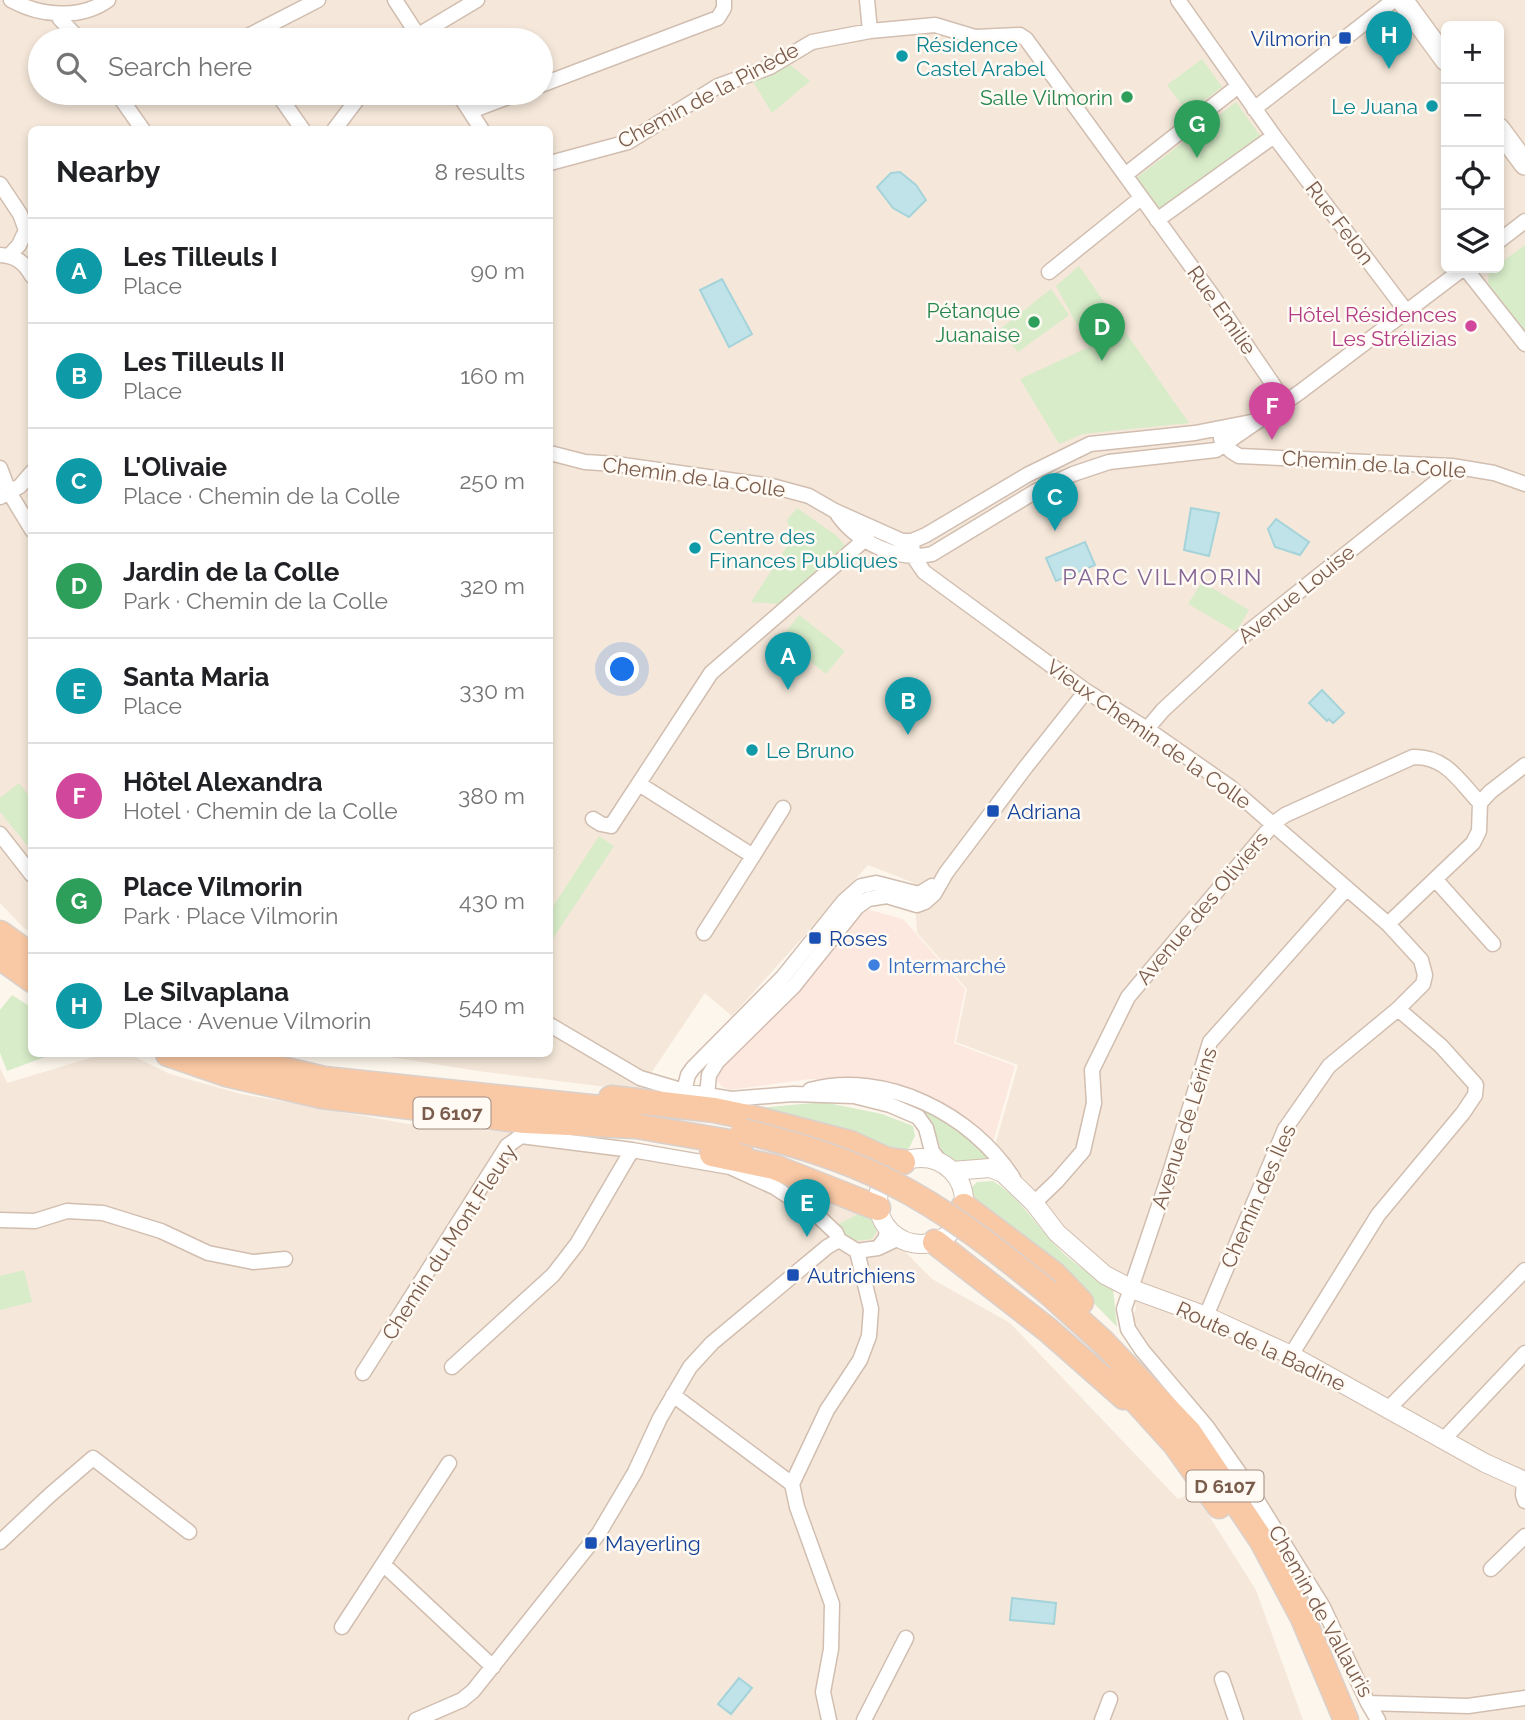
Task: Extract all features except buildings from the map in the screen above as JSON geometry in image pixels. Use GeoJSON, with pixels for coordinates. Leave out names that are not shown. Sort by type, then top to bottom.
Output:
{"type":"FeatureCollection","features":[{"type":"Feature","properties":{"kind":"highway"},"geometry":{"type":"LineString","coordinates":[[0,933],[28,953]]}},
{"type":"Feature","properties":{"kind":"highway"},"geometry":{"type":"LineString","coordinates":[[0,957],[28,977]]}},
{"type":"Feature","properties":{"kind":"highway","name":"D 6107"},"geometry":{"type":"LineString","coordinates":[[177,1057],[226,1074],[322,1097],[524,1110]]}},
{"type":"Feature","properties":{"kind":"highway","name":"D 6107"},"geometry":{"type":"LineString","coordinates":[[232,1057],[324,1079],[418,1091],[636,1126],[742,1137],[884,1194],[944,1229],[1043,1298],[1091,1351],[1182,1438],[1262,1541],[1303,1618],[1346,1720]]}},
{"type":"Feature","properties":{"kind":"highway"},"geometry":{"type":"LineString","coordinates":[[524,1110],[596,1097],[639,1100],[714,1110],[807,1130],[850,1143],[887,1160],[912,1160]]}},
{"type":"Feature","properties":{"kind":"highway"},"geometry":{"type":"LineString","coordinates":[[524,1110],[774,1167],[888,1225]]}},
{"type":"Feature","properties":{"kind":"highway"},"geometry":{"type":"LineString","coordinates":[[954,1181],[1054,1274],[1109,1331],[1182,1438]]}},
{"type":"Feature","properties":{"kind":"highway"},"geometry":{"type":"LineString","coordinates":[[935,1242],[1182,1438]]}},
{"type":"Feature","properties":{"kind":"highway","name":"D 6107"},"geometry":{"type":"LineString","coordinates":[[1182,1438],[1251,1549],[1290,1624],[1329,1720]]}},
{"type":"Feature","properties":{"kind":"main road"},"geometry":{"type":"LineString","coordinates":[[1402,0],[1441,53]]}},
{"type":"Feature","properties":{"kind":"main road"},"geometry":{"type":"LineString","coordinates":[[1504,136],[1525,164]]}},
{"type":"Feature","properties":{"kind":"street"},"geometry":{"type":"LineString","coordinates":[[10,0],[58,14],[81,13],[108,0]]}},
{"type":"Feature","properties":{"kind":"street"},"geometry":{"type":"LineString","coordinates":[[264,28],[318,0]]}},
{"type":"Feature","properties":{"kind":"street"},"geometry":{"type":"LineString","coordinates":[[395,0],[410,28]]}},
{"type":"Feature","properties":{"kind":"street"},"geometry":{"type":"LineString","coordinates":[[432,28],[477,0]]}},
{"type":"Feature","properties":{"kind":"street"},"geometry":{"type":"LineString","coordinates":[[553,80],[718,18],[724,8],[723,0]]}},
{"type":"Feature","properties":{"kind":"street"},"geometry":{"type":"LineString","coordinates":[[867,0],[870,31]]}},
{"type":"Feature","properties":{"kind":"street","name":"Rue Felon"},"geometry":{"type":"LineString","coordinates":[[1178,0],[1237,87],[1406,311]]}},
{"type":"Feature","properties":{"kind":"street"},"geometry":{"type":"LineString","coordinates":[[1254,109],[1394,0]]}},
{"type":"Feature","properties":{"kind":"street"},"geometry":{"type":"LineString","coordinates":[[80,28],[81,13]]}},
{"type":"Feature","properties":{"kind":"street"},"geometry":{"type":"LineString","coordinates":[[58,14],[68,28]]}},
{"type":"Feature","properties":{"kind":"street","name":"Chemin de la Pinède"},"geometry":{"type":"LineString","coordinates":[[553,162],[628,142],[719,86],[770,67],[811,41],[870,31],[935,25],[975,37],[1020,35],[1030,44],[1125,175]]}},
{"type":"Feature","properties":{"kind":"street"},"geometry":{"type":"LineString","coordinates":[[1125,175],[1237,87]]}},
{"type":"Feature","properties":{"kind":"street"},"geometry":{"type":"LineString","coordinates":[[125,105],[139,126]]}},
{"type":"Feature","properties":{"kind":"street"},"geometry":{"type":"LineString","coordinates":[[285,105],[300,126]]}},
{"type":"Feature","properties":{"kind":"street"},"geometry":{"type":"LineString","coordinates":[[337,126],[353,105]]}},
{"type":"Feature","properties":{"kind":"street"},"geometry":{"type":"LineString","coordinates":[[467,105],[480,126]]}},
{"type":"Feature","properties":{"kind":"street"},"geometry":{"type":"LineString","coordinates":[[471,111],[487,105]]}},
{"type":"Feature","properties":{"kind":"street"},"geometry":{"type":"LineString","coordinates":[[1157,220],[1274,136]]}},
{"type":"Feature","properties":{"kind":"street","name":"Rue Emilie"},"geometry":{"type":"LineString","coordinates":[[1125,175],[1285,402]]}},
{"type":"Feature","properties":{"kind":"street"},"geometry":{"type":"LineString","coordinates":[[0,184],[20,214],[26,230],[19,245],[5,255]]}},
{"type":"Feature","properties":{"kind":"street"},"geometry":{"type":"LineString","coordinates":[[1049,272],[1141,198]]}},
{"type":"Feature","properties":{"kind":"street"},"geometry":{"type":"LineString","coordinates":[[1504,237],[1525,221]]}},
{"type":"Feature","properties":{"kind":"street"},"geometry":{"type":"LineString","coordinates":[[5,255],[24,263],[28,270]]}},
{"type":"Feature","properties":{"kind":"street"},"geometry":{"type":"LineString","coordinates":[[1256,421],[1195,433],[1090,443],[1027,475],[912,541],[913,556],[932,554],[1036,491],[1073,474],[1109,462],[1216,450],[1285,402],[1458,273]]}},
{"type":"Feature","properties":{"kind":"street"},"geometry":{"type":"LineString","coordinates":[[1469,273],[1525,344]]}},
{"type":"Feature","properties":{"kind":"street","name":"Chemin de la Colle"},"geometry":{"type":"LineString","coordinates":[[1213,430],[1239,456],[1452,466],[1494,473],[1525,484]]}},
{"type":"Feature","properties":{"kind":"street"},"geometry":{"type":"LineString","coordinates":[[1195,433],[1196,454]]}},
{"type":"Feature","properties":{"kind":"street","name":"Chemin de la Colle"},"geometry":{"type":"LineString","coordinates":[[553,454],[585,462],[772,486],[809,496],[835,511],[842,521],[868,532],[912,541]]}},
{"type":"Feature","properties":{"kind":"street"},"geometry":{"type":"LineString","coordinates":[[1064,456],[1073,474]]}},
{"type":"Feature","properties":{"kind":"street","name":"Avenue Louise"},"geometry":{"type":"LineString","coordinates":[[1147,729],[1163,710],[1242,637],[1446,474],[1452,466]]}},
{"type":"Feature","properties":{"kind":"street"},"geometry":{"type":"LineString","coordinates":[[0,468],[5,495],[28,525]]}},
{"type":"Feature","properties":{"kind":"street"},"geometry":{"type":"LineString","coordinates":[[5,495],[20,486],[28,477]]}},
{"type":"Feature","properties":{"kind":"street"},"geometry":{"type":"LineString","coordinates":[[593,819],[600,824],[611,826],[710,673],[868,532]]}},
{"type":"Feature","properties":{"kind":"street","name":"Chemin de la Colle"},"geometry":{"type":"LineString","coordinates":[[868,532],[894,554],[913,556]]}},
{"type":"Feature","properties":{"kind":"street","name":"Vieux Chemin de la Colle"},"geometry":{"type":"LineString","coordinates":[[913,556],[924,572],[1086,691],[1147,729],[1230,787],[1388,924],[1421,960]]}},
{"type":"Feature","properties":{"kind":"street"},"geometry":{"type":"LineString","coordinates":[[706,1095],[709,1075],[717,1062],[857,907],[868,900],[887,896],[917,905],[934,894],[946,873],[1086,691]]}},
{"type":"Feature","properties":{"kind":"street","name":"Avenue des Oliviers"},"geometry":{"type":"LineString","coordinates":[[1034,1203],[1083,1151],[1094,1104],[1092,1070],[1128,997],[1274,823],[1285,815],[1413,757],[1440,761],[1480,803]]}},
{"type":"Feature","properties":{"kind":"street"},"geometry":{"type":"LineString","coordinates":[[1388,924],[1473,843],[1479,831],[1480,803],[1525,765]]}},
{"type":"Feature","properties":{"kind":"street"},"geometry":{"type":"LineString","coordinates":[[639,784],[753,856]]}},
{"type":"Feature","properties":{"kind":"street"},"geometry":{"type":"LineString","coordinates":[[704,933],[783,808]]}},
{"type":"Feature","properties":{"kind":"street"},"geometry":{"type":"LineString","coordinates":[[0,834],[28,870]]}},
{"type":"Feature","properties":{"kind":"street"},"geometry":{"type":"LineString","coordinates":[[1435,879],[1493,944]]}},
{"type":"Feature","properties":{"kind":"street","name":"Avenue de Lérins"},"geometry":{"type":"LineString","coordinates":[[1132,1289],[1210,1042],[1346,889]]}},
{"type":"Feature","properties":{"kind":"street","name":"Chemin des Îles"},"geometry":{"type":"LineString","coordinates":[[1206,1316],[1285,1129],[1329,1066],[1398,1009],[1423,984],[1425,975],[1421,960]]}},
{"type":"Feature","properties":{"kind":"street"},"geometry":{"type":"LineString","coordinates":[[684,1091],[688,1075],[693,1068],[789,982]]}},
{"type":"Feature","properties":{"kind":"street"},"geometry":{"type":"LineString","coordinates":[[1291,1355],[1378,1215],[1475,1095],[1476,1085],[1458,1063],[1398,1009]]}},
{"type":"Feature","properties":{"kind":"street","name":"Route de la Badine"},"geometry":{"type":"LineString","coordinates":[[553,1028],[640,1078],[684,1091],[731,1099],[793,1094],[854,1096],[890,1105],[918,1117],[926,1128],[932,1151],[954,1181],[975,1171],[990,1168],[1003,1172],[1034,1203],[1057,1233],[1105,1275],[1132,1289],[1206,1316],[1291,1355],[1485,1463],[1525,1481]]}},
{"type":"Feature","properties":{"kind":"street","name":"Route de la Badine"},"geometry":{"type":"LineString","coordinates":[[793,1094],[830,1085],[874,1087],[906,1095],[963,1126],[996,1155],[1017,1185]]}},
{"type":"Feature","properties":{"kind":"street","name":"Chemin du Mont Fleury"},"geometry":{"type":"LineString","coordinates":[[363,1373],[514,1140],[521,1136],[632,1150]]}},
{"type":"Feature","properties":{"kind":"street"},"geometry":{"type":"LineString","coordinates":[[452,1367],[553,1275],[577,1244],[632,1150],[730,1167],[774,1187],[817,1215],[836,1233],[839,1240],[857,1251],[878,1248],[888,1225],[878,1194],[883,1181],[891,1169],[912,1160],[930,1139]]}},
{"type":"Feature","properties":{"kind":"street"},"geometry":{"type":"LineString","coordinates":[[888,1225],[923,1244],[935,1242],[954,1228],[954,1181],[912,1160]]}},
{"type":"Feature","properties":{"kind":"street"},"geometry":{"type":"LineString","coordinates":[[0,1220],[35,1221],[67,1212],[103,1213],[161,1231],[208,1253],[253,1262],[285,1259]]}},
{"type":"Feature","properties":{"kind":"street"},"geometry":{"type":"LineString","coordinates":[[416,1720],[463,1700],[493,1667],[599,1533],[635,1472],[690,1367],[712,1343],[827,1247],[839,1240]]}},
{"type":"Feature","properties":{"kind":"street"},"geometry":{"type":"LineString","coordinates":[[829,1720],[823,1692],[831,1649],[832,1604],[797,1507],[792,1484],[827,1410],[860,1360],[869,1336],[871,1309],[857,1251]]}},
{"type":"Feature","properties":{"kind":"street"},"geometry":{"type":"LineString","coordinates":[[1388,1409],[1523,1274]]}},
{"type":"Feature","properties":{"kind":"street","name":"Chemin de Vallauris"},"geometry":{"type":"LineString","coordinates":[[1132,1289],[1124,1309],[1128,1329],[1207,1427],[1247,1484],[1323,1607],[1368,1703],[1468,1706],[1525,1698]]}},
{"type":"Feature","properties":{"kind":"street"},"geometry":{"type":"LineString","coordinates":[[1443,1440],[1525,1353]]}},
{"type":"Feature","properties":{"kind":"street"},"geometry":{"type":"LineString","coordinates":[[673,1395],[792,1484]]}},
{"type":"Feature","properties":{"kind":"street"},"geometry":{"type":"LineString","coordinates":[[0,1542],[50,1494],[93,1458],[189,1532]]}},
{"type":"Feature","properties":{"kind":"street"},"geometry":{"type":"LineString","coordinates":[[342,1627],[449,1463]]}},
{"type":"Feature","properties":{"kind":"street"},"geometry":{"type":"LineString","coordinates":[[1525,1481],[1525,1501]]}},
{"type":"Feature","properties":{"kind":"street"},"geometry":{"type":"LineString","coordinates":[[1491,1569],[1525,1536]]}},
{"type":"Feature","properties":{"kind":"street"},"geometry":{"type":"LineString","coordinates":[[383,1564],[493,1667]]}},
{"type":"Feature","properties":{"kind":"street"},"geometry":{"type":"LineString","coordinates":[[864,1720],[906,1638]]}},
{"type":"Feature","properties":{"kind":"street"},"geometry":{"type":"LineString","coordinates":[[1222,1679],[1236,1720]]}},
{"type":"Feature","properties":{"kind":"street"},"geometry":{"type":"LineString","coordinates":[[1102,1720],[1110,1699]]}},
{"type":"Feature","properties":{"kind":"street"},"geometry":{"type":"LineString","coordinates":[[1368,1703],[1378,1720]]}},
{"type":"Feature","properties":{"kind":"shaded area"},"geometry":{"type":"Polygon","coordinates":[[[0,0],[1525,0],[1525,1720],[1383,1720],[1333,1615],[1136,1335],[1132,1319],[1136,1308],[1129,1276],[1100,1262],[1054,1219],[1046,1205],[995,1145],[1018,1065],[956,1042],[967,989],[917,933],[914,883],[868,865],[732,1016],[705,993],[639,1091],[391,1057],[553,1057],[553,126],[28,126],[28,930],[0,903],[0,0]]]}},
{"type":"Feature","properties":{"kind":"shaded area"},"geometry":{"type":"Polygon","coordinates":[[[866,909],[903,919],[965,989],[954,1043],[1015,1066],[993,1142],[925,1095],[861,1081],[810,1079],[729,1090],[721,1086],[715,1078],[714,1070],[814,974],[866,909]]]}},
{"type":"Feature","properties":{"kind":"shaded area"},"geometry":{"type":"Polygon","coordinates":[[[93,1057],[135,1057],[170,1074],[241,1094],[408,1124],[627,1142],[738,1163],[866,1212],[932,1279],[1010,1323],[1178,1499],[1194,1492],[1256,1590],[1303,1720],[0,1720],[0,1068],[7,1083],[93,1057]]]}},
{"type":"Feature","properties":{"kind":"green space"},"geometry":{"type":"Polygon","coordinates":[[[1202,59],[1222,87],[1188,113],[1167,85],[1202,59]]]}},
{"type":"Feature","properties":{"kind":"green space"},"geometry":{"type":"Polygon","coordinates":[[[789,64],[810,81],[772,113],[752,80],[775,73],[789,64]]]}},
{"type":"Feature","properties":{"kind":"green space"},"geometry":{"type":"Polygon","coordinates":[[[1236,102],[1261,137],[1158,211],[1135,179],[1236,102]]]}},
{"type":"Feature","properties":{"kind":"green space"},"geometry":{"type":"Polygon","coordinates":[[[1525,245],[1525,333],[1488,284],[1489,273],[1504,273],[1504,260],[1525,245]]]}},
{"type":"Feature","properties":{"kind":"green space"},"geometry":{"type":"Polygon","coordinates":[[[1079,266],[1189,423],[1083,434],[1059,444],[1020,379],[1089,347],[1056,286],[1079,266]]]}},
{"type":"Feature","properties":{"kind":"green space","name":"Pétanque Juanaise"},"geometry":{"type":"Polygon","coordinates":[[[1051,289],[1069,315],[1018,352],[1000,329],[1051,289]]]}},
{"type":"Feature","properties":{"kind":"green space"},"geometry":{"type":"Polygon","coordinates":[[[797,508],[837,536],[846,547],[780,604],[751,602],[792,539],[787,520],[797,508]]]}},
{"type":"Feature","properties":{"kind":"green space"},"geometry":{"type":"Polygon","coordinates":[[[1202,582],[1249,610],[1236,632],[1188,604],[1202,582]]]}},
{"type":"Feature","properties":{"kind":"green space"},"geometry":{"type":"Polygon","coordinates":[[[799,615],[845,651],[826,674],[781,638],[799,615]]]}},
{"type":"Feature","properties":{"kind":"green space"},"geometry":{"type":"Polygon","coordinates":[[[19,783],[28,795],[28,846],[0,812],[0,798],[19,783]]]}},
{"type":"Feature","properties":{"kind":"green space"},"geometry":{"type":"Polygon","coordinates":[[[599,836],[614,846],[553,938],[553,906],[599,836]]]}},
{"type":"Feature","properties":{"kind":"green space"},"geometry":{"type":"Polygon","coordinates":[[[12,995],[28,1005],[28,1057],[45,1057],[7,1071],[0,1053],[0,1010],[12,995]]]}},
{"type":"Feature","properties":{"kind":"green space"},"geometry":{"type":"Polygon","coordinates":[[[890,1097],[941,1115],[995,1160],[953,1166],[943,1154],[927,1119],[916,1110],[890,1097]]]}},
{"type":"Feature","properties":{"kind":"green space"},"geometry":{"type":"Polygon","coordinates":[[[823,1102],[882,1114],[913,1126],[915,1136],[908,1150],[894,1153],[750,1109],[823,1102]]]}},
{"type":"Feature","properties":{"kind":"green space"},"geometry":{"type":"Polygon","coordinates":[[[993,1181],[1018,1202],[1068,1257],[1113,1288],[1117,1327],[1083,1292],[976,1205],[970,1189],[977,1182],[993,1181]]]}},
{"type":"Feature","properties":{"kind":"green space"},"geometry":{"type":"Polygon","coordinates":[[[866,1210],[875,1219],[877,1231],[872,1239],[854,1241],[833,1227],[866,1210]]]}},
{"type":"Feature","properties":{"kind":"green space"},"geometry":{"type":"Polygon","coordinates":[[[24,1270],[32,1302],[0,1310],[0,1276],[24,1270]]]}},
{"type":"Feature","properties":{"kind":"water"},"geometry":{"type":"Polygon","coordinates":[[[900,172],[916,185],[926,200],[909,217],[893,208],[877,187],[891,173],[900,172]]]}},
{"type":"Feature","properties":{"kind":"water"},"geometry":{"type":"Polygon","coordinates":[[[722,279],[752,334],[729,347],[700,290],[722,279]]]}},
{"type":"Feature","properties":{"kind":"water"},"geometry":{"type":"Polygon","coordinates":[[[1191,508],[1219,513],[1209,556],[1184,550],[1191,508]]]}},
{"type":"Feature","properties":{"kind":"water"},"geometry":{"type":"Polygon","coordinates":[[[1276,519],[1309,542],[1300,555],[1275,547],[1268,529],[1276,519]]]}},
{"type":"Feature","properties":{"kind":"water"},"geometry":{"type":"Polygon","coordinates":[[[1085,542],[1095,565],[1056,581],[1046,558],[1085,542]]]}},
{"type":"Feature","properties":{"kind":"water"},"geometry":{"type":"Polygon","coordinates":[[[1322,690],[1344,713],[1333,723],[1329,719],[1327,721],[1309,703],[1322,690]]]}},
{"type":"Feature","properties":{"kind":"water"},"geometry":{"type":"Polygon","coordinates":[[[1012,1598],[1056,1603],[1054,1624],[1010,1620],[1012,1598]]]}},
{"type":"Feature","properties":{"kind":"water"},"geometry":{"type":"Polygon","coordinates":[[[739,1678],[752,1688],[731,1714],[718,1704],[739,1678]]]}},
{"type":"Feature","properties":{"kind":"place","name":"Vilmorin"},"geometry":{"type":"Point","coordinates":[1345,38]}},
{"type":"Feature","properties":{"kind":"place","name":"Résidence Castel Arabel"},"geometry":{"type":"Point","coordinates":[902,56]}},
{"type":"Feature","properties":{"kind":"place","name":"Le Silvaplana"},"geometry":{"type":"Point","coordinates":[1389,69]}},
{"type":"Feature","properties":{"kind":"place","name":"Salle Vilmorin"},"geometry":{"type":"Point","coordinates":[1127,97]}},
{"type":"Feature","properties":{"kind":"place","name":"Le Juana"},"geometry":{"type":"Point","coordinates":[1432,106]}},
{"type":"Feature","properties":{"kind":"place","name":"Place Vilmorin"},"geometry":{"type":"Point","coordinates":[1197,158]}},
{"type":"Feature","properties":{"kind":"place","name":"Pétanque Juanaise"},"geometry":{"type":"Point","coordinates":[1034,322]}},
{"type":"Feature","properties":{"kind":"place","name":"Hôtel Résidences Les Strélizias"},"geometry":{"type":"Point","coordinates":[1471,326]}},
{"type":"Feature","properties":{"kind":"place","name":"Jardin de la Colle"},"geometry":{"type":"Point","coordinates":[1102,361]}},
{"type":"Feature","properties":{"kind":"place","name":"Hôtel Alexandra"},"geometry":{"type":"Point","coordinates":[1272,440]}},
{"type":"Feature","properties":{"kind":"place","name":"L'Olivaie"},"geometry":{"type":"Point","coordinates":[1055,531]}},
{"type":"Feature","properties":{"kind":"place","name":"Centre des Finances Publiques"},"geometry":{"type":"Point","coordinates":[695,548]}},
{"type":"Feature","properties":{"kind":"place","name":"Les Tilleuls I"},"geometry":{"type":"Point","coordinates":[788,690]}},
{"type":"Feature","properties":{"kind":"place","name":"Les Tilleuls II"},"geometry":{"type":"Point","coordinates":[908,735]}},
{"type":"Feature","properties":{"kind":"place","name":"Le Bruno"},"geometry":{"type":"Point","coordinates":[752,750]}},
{"type":"Feature","properties":{"kind":"place","name":"Adriana"},"geometry":{"type":"Point","coordinates":[993,811]}},
{"type":"Feature","properties":{"kind":"place","name":"Roses"},"geometry":{"type":"Point","coordinates":[815,938]}},
{"type":"Feature","properties":{"kind":"place","name":"Intermarché"},"geometry":{"type":"Point","coordinates":[874,965]}},
{"type":"Feature","properties":{"kind":"place","name":"Santa Maria"},"geometry":{"type":"Point","coordinates":[807,1237]}},
{"type":"Feature","properties":{"kind":"place","name":"Autrichiens"},"geometry":{"type":"Point","coordinates":[793,1275]}},
{"type":"Feature","properties":{"kind":"place","name":"Mayerling"},"geometry":{"type":"Point","coordinates":[591,1543]}},
{"type":"Feature","properties":{"kind":"district","name":"PARC VILMORIN"},"geometry":{"type":"Point","coordinates":[1163,576]}}]}
